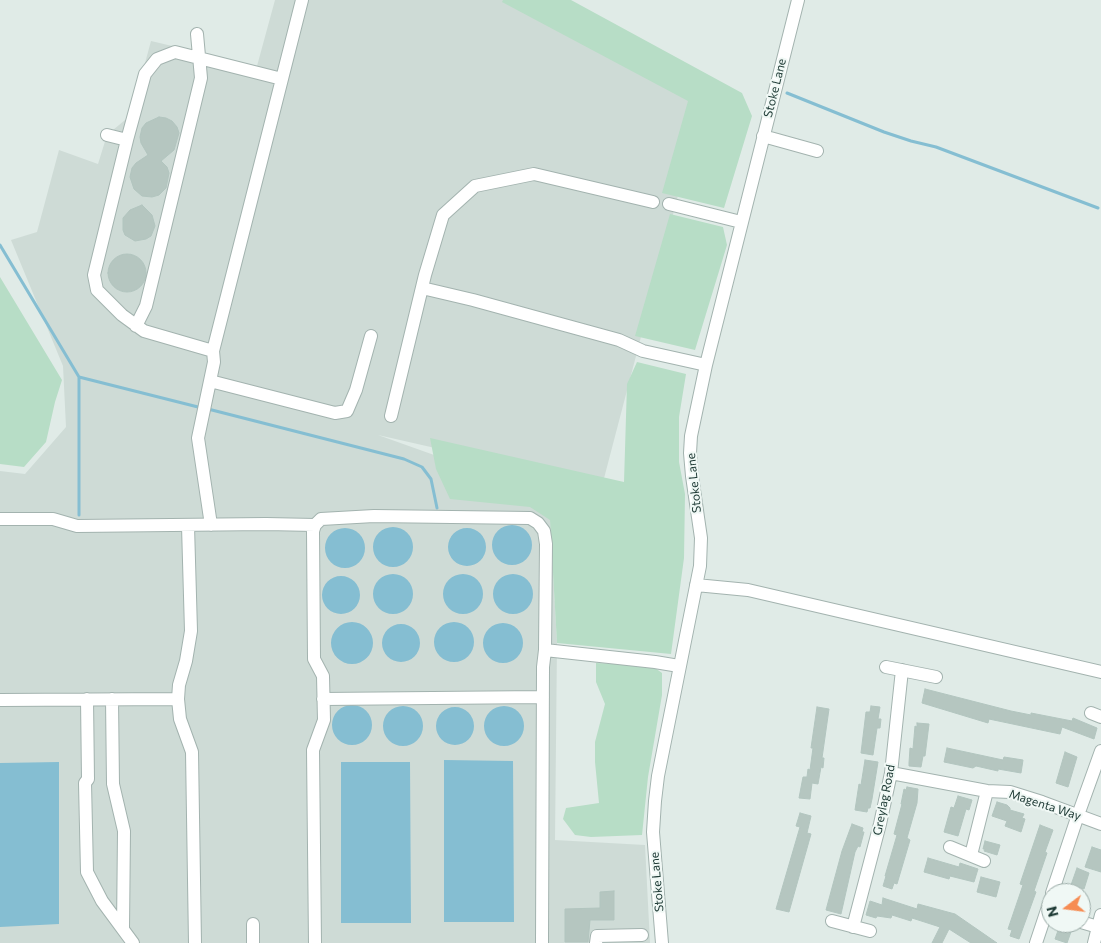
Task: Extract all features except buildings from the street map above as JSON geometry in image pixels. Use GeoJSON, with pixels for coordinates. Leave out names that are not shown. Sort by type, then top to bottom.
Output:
{"type":"FeatureCollection","features":[{"type":"Feature","properties":{"kind":"street"},"geometry":{"type":"LineString","coordinates":[[211,526],[198,438],[200,424],[214,362],[213,351],[302,0]]}},
{"type":"Feature","properties":{"kind":"street","name":"Stoke Lane"},"geometry":{"type":"LineString","coordinates":[[662,943],[653,832],[655,801],[679,666],[700,566],[701,538],[690,453],[691,436],[706,365],[798,0]]}},
{"type":"Feature","properties":{"kind":"street"},"geometry":{"type":"LineString","coordinates":[[136,326],[146,306],[201,78],[197,34]]}},
{"type":"Feature","properties":{"kind":"street"},"geometry":{"type":"LineString","coordinates":[[213,351],[144,331],[122,315],[97,290],[94,275],[128,140],[145,74],[156,60],[175,52],[282,79]]}},
{"type":"Feature","properties":{"kind":"street"},"geometry":{"type":"LineString","coordinates":[[106,135],[128,140]]}},
{"type":"Feature","properties":{"kind":"street"},"geometry":{"type":"LineString","coordinates":[[763,136],[817,151]]}},
{"type":"Feature","properties":{"kind":"street"},"geometry":{"type":"LineString","coordinates":[[391,416],[422,288],[444,215],[474,186],[534,174],[653,202]]}},
{"type":"Feature","properties":{"kind":"street"},"geometry":{"type":"LineString","coordinates":[[669,204],[742,222]]}},
{"type":"Feature","properties":{"kind":"street"},"geometry":{"type":"LineString","coordinates":[[422,288],[619,340],[643,351],[706,365]]}},
{"type":"Feature","properties":{"kind":"street"},"geometry":{"type":"LineString","coordinates":[[210,381],[334,413],[346,411],[356,390],[371,336]]}},
{"type":"Feature","properties":{"kind":"street"},"geometry":{"type":"LineString","coordinates":[[315,943],[313,750],[324,720],[323,676],[314,659],[313,531],[315,525],[321,519],[374,516],[530,518],[538,523],[544,531],[546,544],[545,650],[543,667],[542,943]]}},
{"type":"Feature","properties":{"kind":"street"},"geometry":{"type":"LineString","coordinates":[[0,519],[53,519],[77,526],[315,525]]}},
{"type":"Feature","properties":{"kind":"street"},"geometry":{"type":"LineString","coordinates":[[188,526],[191,631],[186,661],[179,685],[178,699],[180,719],[192,752],[195,943]]}},
{"type":"Feature","properties":{"kind":"street"},"geometry":{"type":"LineString","coordinates":[[696,585],[748,590],[1101,672]]}},
{"type":"Feature","properties":{"kind":"street"},"geometry":{"type":"LineString","coordinates":[[545,650],[679,666]]}},
{"type":"Feature","properties":{"kind":"street"},"geometry":{"type":"LineString","coordinates":[[886,667],[936,678]]}},
{"type":"Feature","properties":{"kind":"street","name":"Greylag Road"},"geometry":{"type":"LineString","coordinates":[[853,927],[880,824],[891,773],[902,670]]}},
{"type":"Feature","properties":{"kind":"street"},"geometry":{"type":"LineString","coordinates":[[323,699],[543,697]]}},
{"type":"Feature","properties":{"kind":"street"},"geometry":{"type":"LineString","coordinates":[[87,699],[88,779],[85,783],[86,872],[102,902],[133,943]]}},
{"type":"Feature","properties":{"kind":"street"},"geometry":{"type":"LineString","coordinates":[[112,699],[112,784],[124,831],[123,929]]}},
{"type":"Feature","properties":{"kind":"street"},"geometry":{"type":"LineString","coordinates":[[0,700],[178,699]]}},
{"type":"Feature","properties":{"kind":"street"},"geometry":{"type":"LineString","coordinates":[[1055,883],[1101,751]]}},
{"type":"Feature","properties":{"kind":"street","name":"Magenta Way"},"geometry":{"type":"LineString","coordinates":[[891,773],[987,791],[1010,792],[1101,824]]}},
{"type":"Feature","properties":{"kind":"street"},"geometry":{"type":"LineString","coordinates":[[971,856],[987,791]]}},
{"type":"Feature","properties":{"kind":"street"},"geometry":{"type":"LineString","coordinates":[[950,847],[984,861]]}},
{"type":"Feature","properties":{"kind":"street"},"geometry":{"type":"LineString","coordinates":[[832,921],[870,931]]}},
{"type":"Feature","properties":{"kind":"street"},"geometry":{"type":"LineString","coordinates":[[1094,943],[1099,921]]}},
{"type":"Feature","properties":{"kind":"street"},"geometry":{"type":"LineString","coordinates":[[253,924],[253,943]]}},
{"type":"Feature","properties":{"kind":"street"},"geometry":{"type":"LineString","coordinates":[[1036,943],[1041,931]]}},
{"type":"Feature","properties":{"kind":"street"},"geometry":{"type":"LineString","coordinates":[[596,943],[597,936],[642,935]]}},
{"type":"Feature","properties":{"kind":"shaded area"},"geometry":{"type":"Polygon","coordinates":[[[275,0],[536,0],[704,96],[602,486],[378,435],[549,496],[557,643],[555,840],[645,845],[650,943],[0,943],[0,471],[25,474],[66,427],[63,366],[11,240],[37,232],[59,150],[98,164],[107,135],[131,115],[151,41],[257,66],[275,0]]]}},
{"type":"Feature","properties":{"kind":"green space"},"geometry":{"type":"Polygon","coordinates":[[[503,0],[571,0],[742,93],[752,116],[724,208],[662,193],[688,101],[502,2],[503,0]]]}},
{"type":"Feature","properties":{"kind":"green space"},"geometry":{"type":"Polygon","coordinates":[[[670,214],[723,227],[727,245],[695,350],[635,336],[670,214]]]}},
{"type":"Feature","properties":{"kind":"green space"},"geometry":{"type":"Polygon","coordinates":[[[0,277],[62,380],[46,442],[24,467],[0,464],[0,277]]]}},
{"type":"Feature","properties":{"kind":"green space"},"geometry":{"type":"Polygon","coordinates":[[[637,362],[686,374],[679,417],[679,462],[685,494],[684,558],[671,654],[557,643],[550,520],[530,507],[450,499],[436,469],[430,438],[624,482],[627,384],[637,362]]]}},
{"type":"Feature","properties":{"kind":"green space"},"geometry":{"type":"Polygon","coordinates":[[[596,663],[651,665],[662,673],[662,695],[648,777],[642,835],[591,837],[575,835],[563,819],[566,808],[599,803],[595,742],[605,704],[596,682],[596,663]]]}},
{"type":"Feature","properties":{"kind":"water"},"geometry":{"type":"Polygon","coordinates":[[[512,525],[526,531],[532,545],[526,559],[512,565],[498,559],[492,545],[498,531],[512,525]]]}},
{"type":"Feature","properties":{"kind":"water"},"geometry":{"type":"Polygon","coordinates":[[[393,527],[407,533],[413,547],[407,561],[393,567],[379,561],[373,547],[379,533],[393,527]]]}},
{"type":"Feature","properties":{"kind":"water"},"geometry":{"type":"Polygon","coordinates":[[[345,528],[359,534],[365,548],[359,562],[345,568],[331,562],[325,548],[331,534],[345,528]]]}},
{"type":"Feature","properties":{"kind":"water"},"geometry":{"type":"Polygon","coordinates":[[[467,528],[481,533],[486,547],[481,561],[467,566],[453,561],[448,547],[453,533],[467,528]]]}},
{"type":"Feature","properties":{"kind":"water"},"geometry":{"type":"Polygon","coordinates":[[[397,574],[404,577],[410,583],[413,594],[412,602],[404,611],[397,614],[389,614],[382,611],[374,602],[373,590],[376,583],[385,575],[397,574]]]}},
{"type":"Feature","properties":{"kind":"water"},"geometry":{"type":"Polygon","coordinates":[[[463,574],[477,580],[483,594],[477,608],[463,614],[449,608],[443,594],[449,580],[463,574]]]}},
{"type":"Feature","properties":{"kind":"water"},"geometry":{"type":"Polygon","coordinates":[[[513,574],[527,580],[533,594],[527,608],[513,614],[499,608],[493,594],[499,580],[513,574]]]}},
{"type":"Feature","properties":{"kind":"water"},"geometry":{"type":"Polygon","coordinates":[[[341,576],[355,581],[360,595],[355,609],[341,614],[327,609],[322,595],[327,581],[341,576]]]}},
{"type":"Feature","properties":{"kind":"water"},"geometry":{"type":"Polygon","coordinates":[[[348,622],[356,622],[367,628],[373,643],[367,658],[356,664],[348,664],[337,658],[331,647],[331,639],[337,628],[348,622]]]}},
{"type":"Feature","properties":{"kind":"water"},"geometry":{"type":"Polygon","coordinates":[[[458,622],[465,625],[471,631],[474,642],[473,650],[465,659],[458,662],[450,662],[443,659],[435,650],[434,638],[437,631],[446,623],[458,622]]]}},
{"type":"Feature","properties":{"kind":"water"},"geometry":{"type":"Polygon","coordinates":[[[499,623],[507,623],[514,626],[520,632],[523,643],[520,654],[514,660],[507,663],[499,663],[492,660],[486,654],[483,647],[483,639],[486,632],[492,626],[499,623]]]}},
{"type":"Feature","properties":{"kind":"water"},"geometry":{"type":"Polygon","coordinates":[[[401,624],[415,629],[420,643],[415,657],[401,662],[387,657],[382,643],[387,629],[401,624]]]}},
{"type":"Feature","properties":{"kind":"water"},"geometry":{"type":"Polygon","coordinates":[[[352,705],[366,711],[372,725],[366,739],[352,745],[338,739],[332,725],[338,711],[352,705]]]}},
{"type":"Feature","properties":{"kind":"water"},"geometry":{"type":"Polygon","coordinates":[[[407,706],[414,709],[420,715],[423,726],[422,734],[414,743],[407,746],[399,746],[392,743],[384,734],[383,722],[386,715],[395,707],[407,706]]]}},
{"type":"Feature","properties":{"kind":"water"},"geometry":{"type":"Polygon","coordinates":[[[504,706],[518,712],[524,726],[518,740],[504,746],[490,740],[484,726],[490,712],[504,706]]]}},
{"type":"Feature","properties":{"kind":"water"},"geometry":{"type":"Polygon","coordinates":[[[455,707],[468,713],[474,726],[468,739],[455,745],[442,739],[436,726],[442,713],[455,707]]]}},
{"type":"Feature","properties":{"kind":"water"},"geometry":{"type":"Polygon","coordinates":[[[444,760],[513,761],[514,922],[444,922],[444,760]]]}},
{"type":"Feature","properties":{"kind":"water"},"geometry":{"type":"Polygon","coordinates":[[[59,762],[59,924],[0,927],[0,763],[59,762]]]}},
{"type":"Feature","properties":{"kind":"water"},"geometry":{"type":"Polygon","coordinates":[[[341,762],[410,762],[411,923],[341,923],[341,762]]]}},
{"type":"Feature","properties":{"kind":"waterway"},"geometry":{"type":"LineString","coordinates":[[787,93],[884,132],[936,147],[1098,208]]}},
{"type":"Feature","properties":{"kind":"waterway"},"geometry":{"type":"LineString","coordinates":[[0,245],[79,377],[79,515]]}},
{"type":"Feature","properties":{"kind":"waterway"},"geometry":{"type":"LineString","coordinates":[[79,377],[202,408]]}},
{"type":"Feature","properties":{"kind":"waterway"},"geometry":{"type":"LineString","coordinates":[[208,409],[404,459],[422,467],[431,479],[437,508]]}}]}
